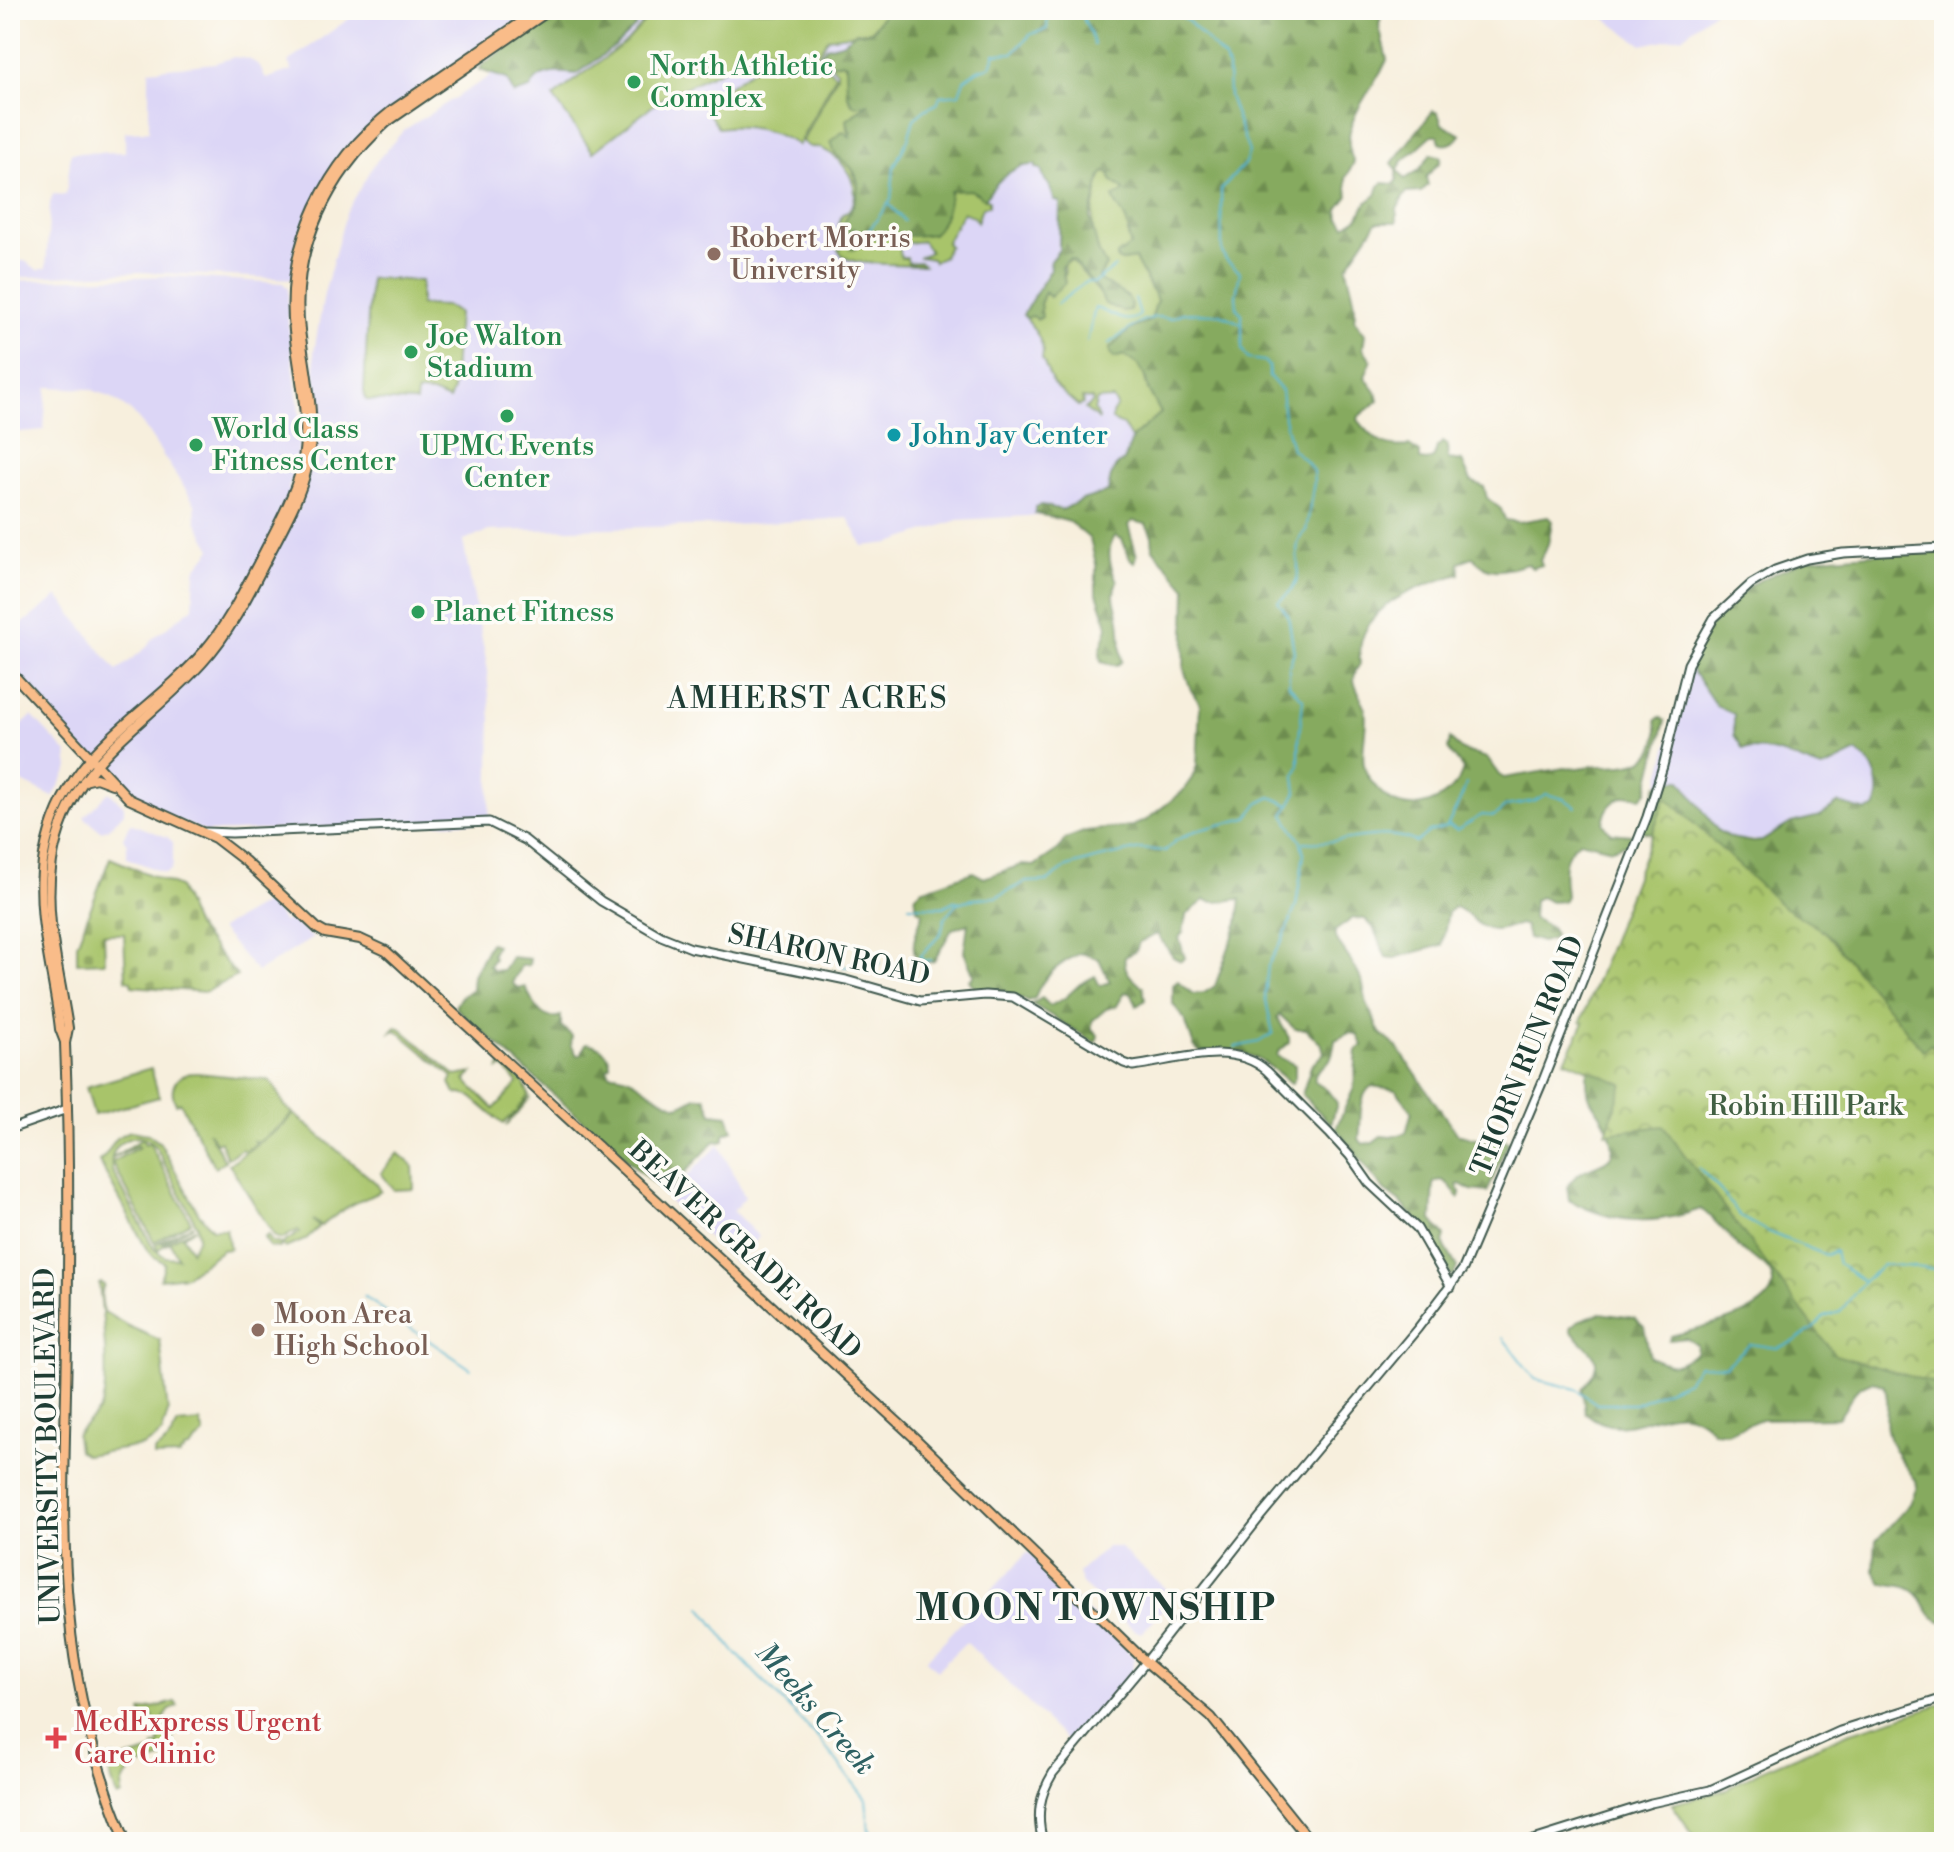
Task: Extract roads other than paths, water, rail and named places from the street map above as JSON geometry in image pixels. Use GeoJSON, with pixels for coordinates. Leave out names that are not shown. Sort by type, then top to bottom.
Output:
{"type":"FeatureCollection","features":[{"type":"Feature","properties":{"kind":"main road","name":"UNIVERSITY BOULEVARD"},"geometry":{"type":"LineString","coordinates":[[126,1842],[86,1721],[69,1614],[65,1534],[65,1043],[68,1028],[52,923],[50,876],[61,825],[93,760],[108,738],[194,663],[218,634],[293,492],[303,458],[306,424],[293,316],[294,279],[305,232],[329,181],[355,145],[385,116],[539,10]]}},
{"type":"Feature","properties":{"kind":"main road","name":"UNIVERSITY BOULEVARD"},"geometry":{"type":"LineString","coordinates":[[65,1043],[60,1029],[43,911],[42,876],[47,841],[60,804],[73,780],[185,681],[222,639],[244,604],[299,494],[309,458],[312,423],[299,318],[299,285],[308,242],[333,184],[353,156],[387,122],[550,10]]}},
{"type":"Feature","properties":{"kind":"main road","name":"BEAVER GRADE ROAD"},"geometry":{"type":"LineString","coordinates":[[10,671],[129,799],[206,832],[245,861],[318,929],[360,939],[386,951],[917,1440],[1146,1662],[1219,1725],[1311,1842]]}},
{"type":"Feature","properties":{"kind":"main road"},"geometry":{"type":"LineString","coordinates":[[83,781],[96,778],[116,786]]}},
{"type":"Feature","properties":{"kind":"street","name":"THORN RUN ROAD"},"geometry":{"type":"LineString","coordinates":[[1043,1842],[1039,1811],[1050,1779],[1260,1517],[1451,1287],[1467,1259],[1542,1083],[1647,817],[1663,766],[1685,673],[1704,632],[1739,593],[1789,564],[1843,553],[1944,548]]}},
{"type":"Feature","properties":{"kind":"street","name":"SHARON ROAD"},"geometry":{"type":"LineString","coordinates":[[206,832],[489,822],[525,840],[601,901],[629,919],[691,948],[846,980],[920,1001],[985,995],[1013,997],[1133,1066],[1213,1055],[1245,1057],[1258,1063],[1288,1092],[1350,1156],[1369,1183],[1417,1228],[1451,1287]]}},
{"type":"Feature","properties":{"kind":"street"},"geometry":{"type":"LineString","coordinates":[[10,1129],[67,1109]]}},
{"type":"Feature","properties":{"kind":"street"},"geometry":{"type":"LineString","coordinates":[[1527,1842],[1651,1803],[1710,1790],[1840,1731],[1944,1698]]}},
{"type":"Feature","properties":{"kind":"waterway"},"geometry":{"type":"LineString","coordinates":[[855,243],[859,235],[867,233],[891,200],[894,167],[914,119],[937,104],[940,96],[959,94],[964,80],[978,70],[991,66],[995,54],[1013,53],[1031,34],[1047,29],[1048,15],[1056,10]]}},
{"type":"Feature","properties":{"kind":"waterway"},"geometry":{"type":"LineString","coordinates":[[1081,10],[1094,45]]}},
{"type":"Feature","properties":{"kind":"waterway"},"geometry":{"type":"LineString","coordinates":[[1173,10],[1225,59],[1228,68],[1229,96],[1249,152],[1245,163],[1221,190],[1222,252],[1240,272],[1236,296],[1237,308],[1242,314],[1242,349],[1248,359],[1264,361],[1269,367],[1269,376],[1281,390],[1292,449],[1307,462],[1313,471],[1314,482],[1306,531],[1298,542],[1298,576],[1291,591],[1278,602],[1288,615],[1294,652],[1289,666],[1289,685],[1303,699],[1299,765],[1295,776],[1297,792],[1284,815],[1301,842],[1304,854],[1296,906],[1283,939],[1268,965],[1265,996],[1273,1033],[1259,1042],[1235,1047]]}},
{"type":"Feature","properties":{"kind":"waterway"},"geometry":{"type":"LineString","coordinates":[[889,204],[904,221]]}},
{"type":"Feature","properties":{"kind":"waterway"},"geometry":{"type":"LineString","coordinates":[[1057,304],[1086,282],[1094,283],[1115,267]]}},
{"type":"Feature","properties":{"kind":"waterway"},"geometry":{"type":"LineString","coordinates":[[1087,342],[1095,308],[1129,320],[1140,315],[1135,299]]}},
{"type":"Feature","properties":{"kind":"waterway"},"geometry":{"type":"LineString","coordinates":[[1108,344],[1141,321],[1156,317],[1171,318],[1182,313],[1220,314],[1242,324]]}},
{"type":"Feature","properties":{"kind":"waterway"},"geometry":{"type":"LineString","coordinates":[[1304,842],[1389,835],[1416,842],[1429,832],[1447,827],[1466,784]]}},
{"type":"Feature","properties":{"kind":"waterway"},"geometry":{"type":"LineString","coordinates":[[1449,826],[1457,830],[1482,815],[1494,816],[1506,806],[1534,801],[1546,794],[1564,799],[1576,807]]}},
{"type":"Feature","properties":{"kind":"waterway"},"geometry":{"type":"LineString","coordinates":[[931,960],[924,961],[920,957],[941,933],[945,918],[957,903],[996,897],[1026,882],[1048,881],[1067,867],[1095,859],[1141,849],[1165,851],[1175,841],[1195,831],[1247,818],[1259,803],[1271,797],[1289,805]]}},
{"type":"Feature","properties":{"kind":"waterway"},"geometry":{"type":"LineString","coordinates":[[909,906],[943,907],[954,901],[961,902]]}},
{"type":"Feature","properties":{"kind":"waterway"},"geometry":{"type":"LineString","coordinates":[[843,967],[878,965],[880,962]]}},
{"type":"Feature","properties":{"kind":"waterway"},"geometry":{"type":"LineString","coordinates":[[1699,1168],[1741,1217],[1768,1232],[1826,1255],[1835,1251],[1838,1264],[1862,1280]]}},
{"type":"Feature","properties":{"kind":"waterway"},"geometry":{"type":"LineString","coordinates":[[1503,1338],[1535,1379],[1576,1389],[1597,1404],[1635,1404],[1687,1381],[1699,1365],[1725,1366],[1750,1344],[1777,1348],[1795,1341],[1824,1317],[1840,1312],[1864,1281],[1884,1264],[1944,1270]]}},
{"type":"Feature","properties":{"kind":"waterway","name":"Meeks Creek"},"geometry":{"type":"LineString","coordinates":[[363,1296],[471,1369]]}},
{"type":"Feature","properties":{"kind":"waterway","name":"Meeks Creek"},"geometry":{"type":"LineString","coordinates":[[701,1607],[734,1651],[819,1739],[866,1799],[869,1830],[882,1842]]}},
{"type":"Feature","properties":{"kind":"place","name":"North Athletic Complex"},"geometry":{"type":"Point","coordinates":[634,82]}},
{"type":"Feature","properties":{"kind":"place","name":"Robert Morris University"},"geometry":{"type":"Point","coordinates":[714,254]}},
{"type":"Feature","properties":{"kind":"place","name":"Joe Walton Stadium"},"geometry":{"type":"Point","coordinates":[411,352]}},
{"type":"Feature","properties":{"kind":"place","name":"UPMC Events Center"},"geometry":{"type":"Point","coordinates":[507,416]}},
{"type":"Feature","properties":{"kind":"place","name":"John Jay Center"},"geometry":{"type":"Point","coordinates":[894,435]}},
{"type":"Feature","properties":{"kind":"place","name":"World Class Fitness Center"},"geometry":{"type":"Point","coordinates":[196,445]}},
{"type":"Feature","properties":{"kind":"place","name":"Planet Fitness"},"geometry":{"type":"Point","coordinates":[418,612]}},
{"type":"Feature","properties":{"kind":"place","name":"Moon Area High School"},"geometry":{"type":"Point","coordinates":[258,1330]}},
{"type":"Feature","properties":{"kind":"place","name":"MedExpress Urgent Care Clinic"},"geometry":{"type":"Point","coordinates":[56,1738]}},
{"type":"Feature","properties":{"kind":"district","name":"AMHERST ACRES"},"geometry":{"type":"Point","coordinates":[808,699]}},
{"type":"Feature","properties":{"kind":"district","name":"MOON TOWNSHIP"},"geometry":{"type":"Point","coordinates":[1096,1609]}},
{"type":"Feature","properties":{"kind":"park label","name":"Robin Hill Park"},"geometry":{"type":"Point","coordinates":[1806,1106]}}]}
